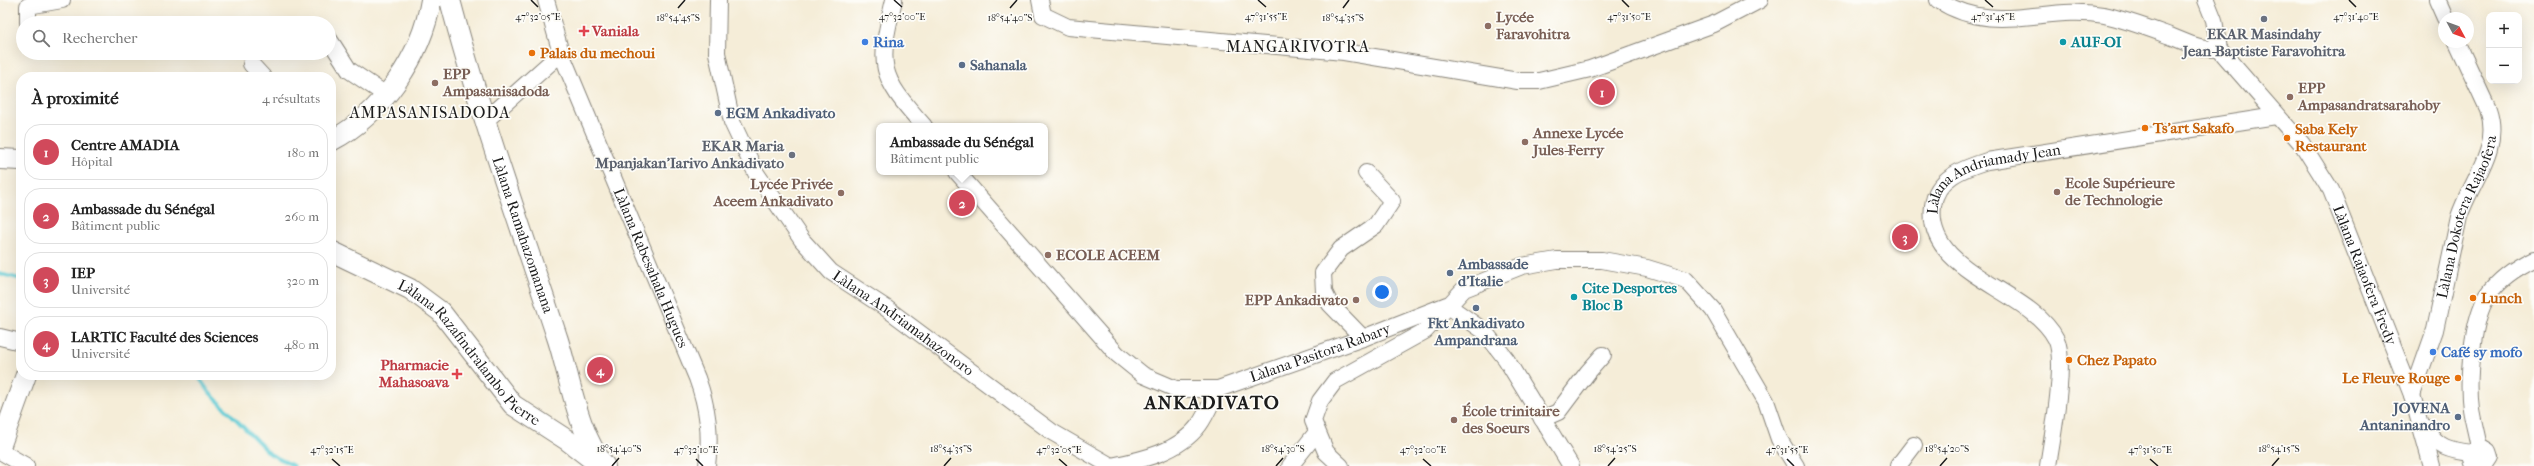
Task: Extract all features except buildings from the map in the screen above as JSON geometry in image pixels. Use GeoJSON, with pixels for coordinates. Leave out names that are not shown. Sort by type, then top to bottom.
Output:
{"type":"FeatureCollection","features":[{"type":"Feature","properties":{"kind":"main road"},"geometry":{"type":"LineString","coordinates":[[336,138],[360,122],[386,95],[414,52],[430,3],[439,0],[451,2]]}},
{"type":"Feature","properties":{"kind":"main road","name":"Làlana Ramahazomanana"},"geometry":{"type":"LineString","coordinates":[[451,2],[485,121],[558,341],[589,442],[605,466]]}},
{"type":"Feature","properties":{"kind":"main road"},"geometry":{"type":"LineString","coordinates":[[0,159],[16,160]]}},
{"type":"Feature","properties":{"kind":"main road","name":"Làlana Razafindralambo Pierre"},"geometry":{"type":"LineString","coordinates":[[336,253],[410,289],[441,312],[513,405],[527,426],[561,443]]}},
{"type":"Feature","properties":{"kind":"main road"},"geometry":{"type":"LineString","coordinates":[[0,446],[24,380]]}},
{"type":"Feature","properties":{"kind":"main road"},"geometry":{"type":"LineString","coordinates":[[561,443],[583,423]]}},
{"type":"Feature","properties":{"kind":"main road"},"geometry":{"type":"LineString","coordinates":[[561,443],[586,466]]}},
{"type":"Feature","properties":{"kind":"main road"},"geometry":{"type":"LineString","coordinates":[[561,443],[600,466]]}},
{"type":"Feature","properties":{"kind":"street"},"geometry":{"type":"LineString","coordinates":[[28,16],[28,6],[62,0]]}},
{"type":"Feature","properties":{"kind":"street"},"geometry":{"type":"LineString","coordinates":[[485,121],[561,53],[546,0]]}},
{"type":"Feature","properties":{"kind":"street","name":"Làlana Andriamahazonoro"},"geometry":{"type":"LineString","coordinates":[[718,0],[717,53],[732,122],[756,173],[802,240],[831,272],[886,308],[1052,432],[1111,466],[1146,459],[1175,446],[1199,425],[1218,389]]}},
{"type":"Feature","properties":{"kind":"street"},"geometry":{"type":"LineString","coordinates":[[894,0],[883,44],[883,65],[897,95],[921,123]]}},
{"type":"Feature","properties":{"kind":"street"},"geometry":{"type":"LineString","coordinates":[[1040,0],[1043,14],[1068,27],[1344,52],[1518,81],[1539,81],[1590,69],[1714,24],[1760,0]]}},
{"type":"Feature","properties":{"kind":"street"},"geometry":{"type":"LineString","coordinates":[[1938,0],[1946,5],[1981,17],[2008,19],[2084,13],[2104,15],[2127,20],[2191,46],[2204,49],[2219,49],[2214,20],[2206,0]]}},
{"type":"Feature","properties":{"kind":"street"},"geometry":{"type":"LineString","coordinates":[[2437,0],[2442,12]]}},
{"type":"Feature","properties":{"kind":"street","name":"Làlana Dokotera Rajaofera"},"geometry":{"type":"LineString","coordinates":[[2412,395],[2435,330],[2464,201],[2486,159],[2493,138],[2492,120],[2488,109],[2459,48]]}},
{"type":"Feature","properties":{"kind":"street","name":"Làlana Rajaofera Fredy"},"geometry":{"type":"LineString","coordinates":[[2219,49],[2302,144],[2331,190],[2351,235],[2412,395],[2432,466]]}},
{"type":"Feature","properties":{"kind":"street"},"geometry":{"type":"LineString","coordinates":[[336,50],[349,70],[386,95]]}},
{"type":"Feature","properties":{"kind":"street","name":"Làlana Rabesahala Hugues"},"geometry":{"type":"LineString","coordinates":[[561,53],[698,378],[708,416],[710,434],[707,466]]}},
{"type":"Feature","properties":{"kind":"street"},"geometry":{"type":"LineString","coordinates":[[252,64],[259,72]]}},
{"type":"Feature","properties":{"kind":"street","name":"Làlana Andriamady Jean"},"geometry":{"type":"LineString","coordinates":[[2048,466],[2061,364],[2057,341],[2046,322],[1966,267],[1942,246],[1933,230],[1931,215],[1933,199],[1940,187],[1950,177],[1964,168],[1987,161],[2276,116]]}},
{"type":"Feature","properties":{"kind":"street"},"geometry":{"type":"LineString","coordinates":[[1363,338],[1330,304],[1324,292],[1323,273],[1341,249],[1376,225],[1392,200],[1366,173]]}},
{"type":"Feature","properties":{"kind":"street","name":"Làlana Pasitora Rabary"},"geometry":{"type":"LineString","coordinates":[[960,175],[1117,354],[1143,375],[1176,389],[1218,389],[1363,338],[1447,305]]}},
{"type":"Feature","properties":{"kind":"street"},"geometry":{"type":"LineString","coordinates":[[2481,460],[2470,396],[2477,323],[2488,295],[2496,286],[2521,265],[2534,259]]}},
{"type":"Feature","properties":{"kind":"street"},"geometry":{"type":"LineString","coordinates":[[1341,466],[1326,452],[1313,421],[1320,401],[1335,381],[1425,331],[1447,305],[1464,289],[1488,278],[1522,266],[1557,260],[1602,260],[1647,268],[1686,280],[1714,310],[1766,401],[1779,440],[1796,466]]}},
{"type":"Feature","properties":{"kind":"street"},"geometry":{"type":"LineString","coordinates":[[1447,305],[1484,331],[1506,359],[1571,466]]}},
{"type":"Feature","properties":{"kind":"street"},"geometry":{"type":"LineString","coordinates":[[0,337],[16,341]]}},
{"type":"Feature","properties":{"kind":"street"},"geometry":{"type":"LineString","coordinates":[[1542,419],[1558,412],[1588,372],[1603,355]]}},
{"type":"Feature","properties":{"kind":"street"},"geometry":{"type":"LineString","coordinates":[[2412,395],[2433,440],[2455,451],[2481,460]]}},
{"type":"Feature","properties":{"kind":"street"},"geometry":{"type":"LineString","coordinates":[[1290,466],[1317,432]]}},
{"type":"Feature","properties":{"kind":"street"},"geometry":{"type":"LineString","coordinates":[[1898,466],[1914,445]]}},
{"type":"Feature","properties":{"kind":"street"},"geometry":{"type":"LineString","coordinates":[[2427,448],[2442,454],[2481,460]]}},
{"type":"Feature","properties":{"kind":"street"},"geometry":{"type":"LineString","coordinates":[[0,451],[26,466]]}},
{"type":"Feature","properties":{"kind":"waterway"},"geometry":{"type":"LineString","coordinates":[[0,274],[16,278]]}},
{"type":"Feature","properties":{"kind":"waterway"},"geometry":{"type":"LineString","coordinates":[[201,380],[210,393],[270,454],[294,466]]}},
{"type":"Feature","properties":{"kind":"place","name":"EKAR Masindahy Jean-Baptiste Faravohitra"},"geometry":{"type":"Point","coordinates":[2264,19]}},
{"type":"Feature","properties":{"kind":"place","name":"Lycée Faravohitra"},"geometry":{"type":"Point","coordinates":[1488,26]}},
{"type":"Feature","properties":{"kind":"place","name":"Vaniala"},"geometry":{"type":"Point","coordinates":[584,31]}},
{"type":"Feature","properties":{"kind":"place","name":"Rina"},"geometry":{"type":"Point","coordinates":[865,42]}},
{"type":"Feature","properties":{"kind":"place","name":"AUF-OI"},"geometry":{"type":"Point","coordinates":[2063,42]}},
{"type":"Feature","properties":{"kind":"place","name":"Palais du mechoui"},"geometry":{"type":"Point","coordinates":[532,53]}},
{"type":"Feature","properties":{"kind":"place","name":"Sahanala"},"geometry":{"type":"Point","coordinates":[962,65]}},
{"type":"Feature","properties":{"kind":"place","name":"EPP Ampasanisadoda"},"geometry":{"type":"Point","coordinates":[435,83]}},
{"type":"Feature","properties":{"kind":"place","name":"Centre AMADIA"},"geometry":{"type":"Point","coordinates":[1602,92]}},
{"type":"Feature","properties":{"kind":"place","name":"EPP Ampasandratsarahoby"},"geometry":{"type":"Point","coordinates":[2290,97]}},
{"type":"Feature","properties":{"kind":"place","name":"EGM Ankadivato"},"geometry":{"type":"Point","coordinates":[718,113]}},
{"type":"Feature","properties":{"kind":"place","name":"Ts'art Sakafo"},"geometry":{"type":"Point","coordinates":[2145,128]}},
{"type":"Feature","properties":{"kind":"place","name":"Saba Kely Restaurant"},"geometry":{"type":"Point","coordinates":[2287,138]}},
{"type":"Feature","properties":{"kind":"place","name":"Annexe Lycée Jules-Ferry"},"geometry":{"type":"Point","coordinates":[1525,142]}},
{"type":"Feature","properties":{"kind":"place","name":"EKAR Maria Mpanjakan'Iarivo Ankadivato"},"geometry":{"type":"Point","coordinates":[792,155]}},
{"type":"Feature","properties":{"kind":"place","name":"Ecole Supérieure de Technologie"},"geometry":{"type":"Point","coordinates":[2057,192]}},
{"type":"Feature","properties":{"kind":"place","name":"Lycée Privée Aceem Ankadivato"},"geometry":{"type":"Point","coordinates":[841,193]}},
{"type":"Feature","properties":{"kind":"place","name":"Ambassade du Sénégal"},"geometry":{"type":"Point","coordinates":[962,203]}},
{"type":"Feature","properties":{"kind":"place","name":"IEP"},"geometry":{"type":"Point","coordinates":[1905,237]}},
{"type":"Feature","properties":{"kind":"place","name":"ECOLE ACEEM"},"geometry":{"type":"Point","coordinates":[1048,255]}},
{"type":"Feature","properties":{"kind":"place","name":"Ambassade d'Italie"},"geometry":{"type":"Point","coordinates":[1450,273]}},
{"type":"Feature","properties":{"kind":"place","name":"Cite Desportes Bloc B"},"geometry":{"type":"Point","coordinates":[1574,297]}},
{"type":"Feature","properties":{"kind":"place","name":"Lunch"},"geometry":{"type":"Point","coordinates":[2473,298]}},
{"type":"Feature","properties":{"kind":"place","name":"EPP Ankadivato"},"geometry":{"type":"Point","coordinates":[1356,300]}},
{"type":"Feature","properties":{"kind":"place","name":"Fkt Ankadivato Ampandrana"},"geometry":{"type":"Point","coordinates":[1476,308]}},
{"type":"Feature","properties":{"kind":"place","name":"Café sy mofo"},"geometry":{"type":"Point","coordinates":[2433,352]}},
{"type":"Feature","properties":{"kind":"place","name":"Chez Papato"},"geometry":{"type":"Point","coordinates":[2069,360]}},
{"type":"Feature","properties":{"kind":"place","name":"LARTIC Faculté des Sciences"},"geometry":{"type":"Point","coordinates":[600,370]}},
{"type":"Feature","properties":{"kind":"place","name":"Pharmacie Mahasoava"},"geometry":{"type":"Point","coordinates":[457,374]}},
{"type":"Feature","properties":{"kind":"place","name":"Le Fleuve Rouge"},"geometry":{"type":"Point","coordinates":[2458,378]}},
{"type":"Feature","properties":{"kind":"place","name":"JOVENA Antaninandro"},"geometry":{"type":"Point","coordinates":[2458,417]}},
{"type":"Feature","properties":{"kind":"place","name":"École trinitaire des Soeurs"},"geometry":{"type":"Point","coordinates":[1454,420]}},
{"type":"Feature","properties":{"kind":"district","name":"MANGARIVOTRA"},"geometry":{"type":"Point","coordinates":[1298,46]}},
{"type":"Feature","properties":{"kind":"district","name":"AMPASANISADODA"},"geometry":{"type":"Point","coordinates":[430,112]}},
{"type":"Feature","properties":{"kind":"district","name":"ANKADIVATO"},"geometry":{"type":"Point","coordinates":[1212,403]}}]}
